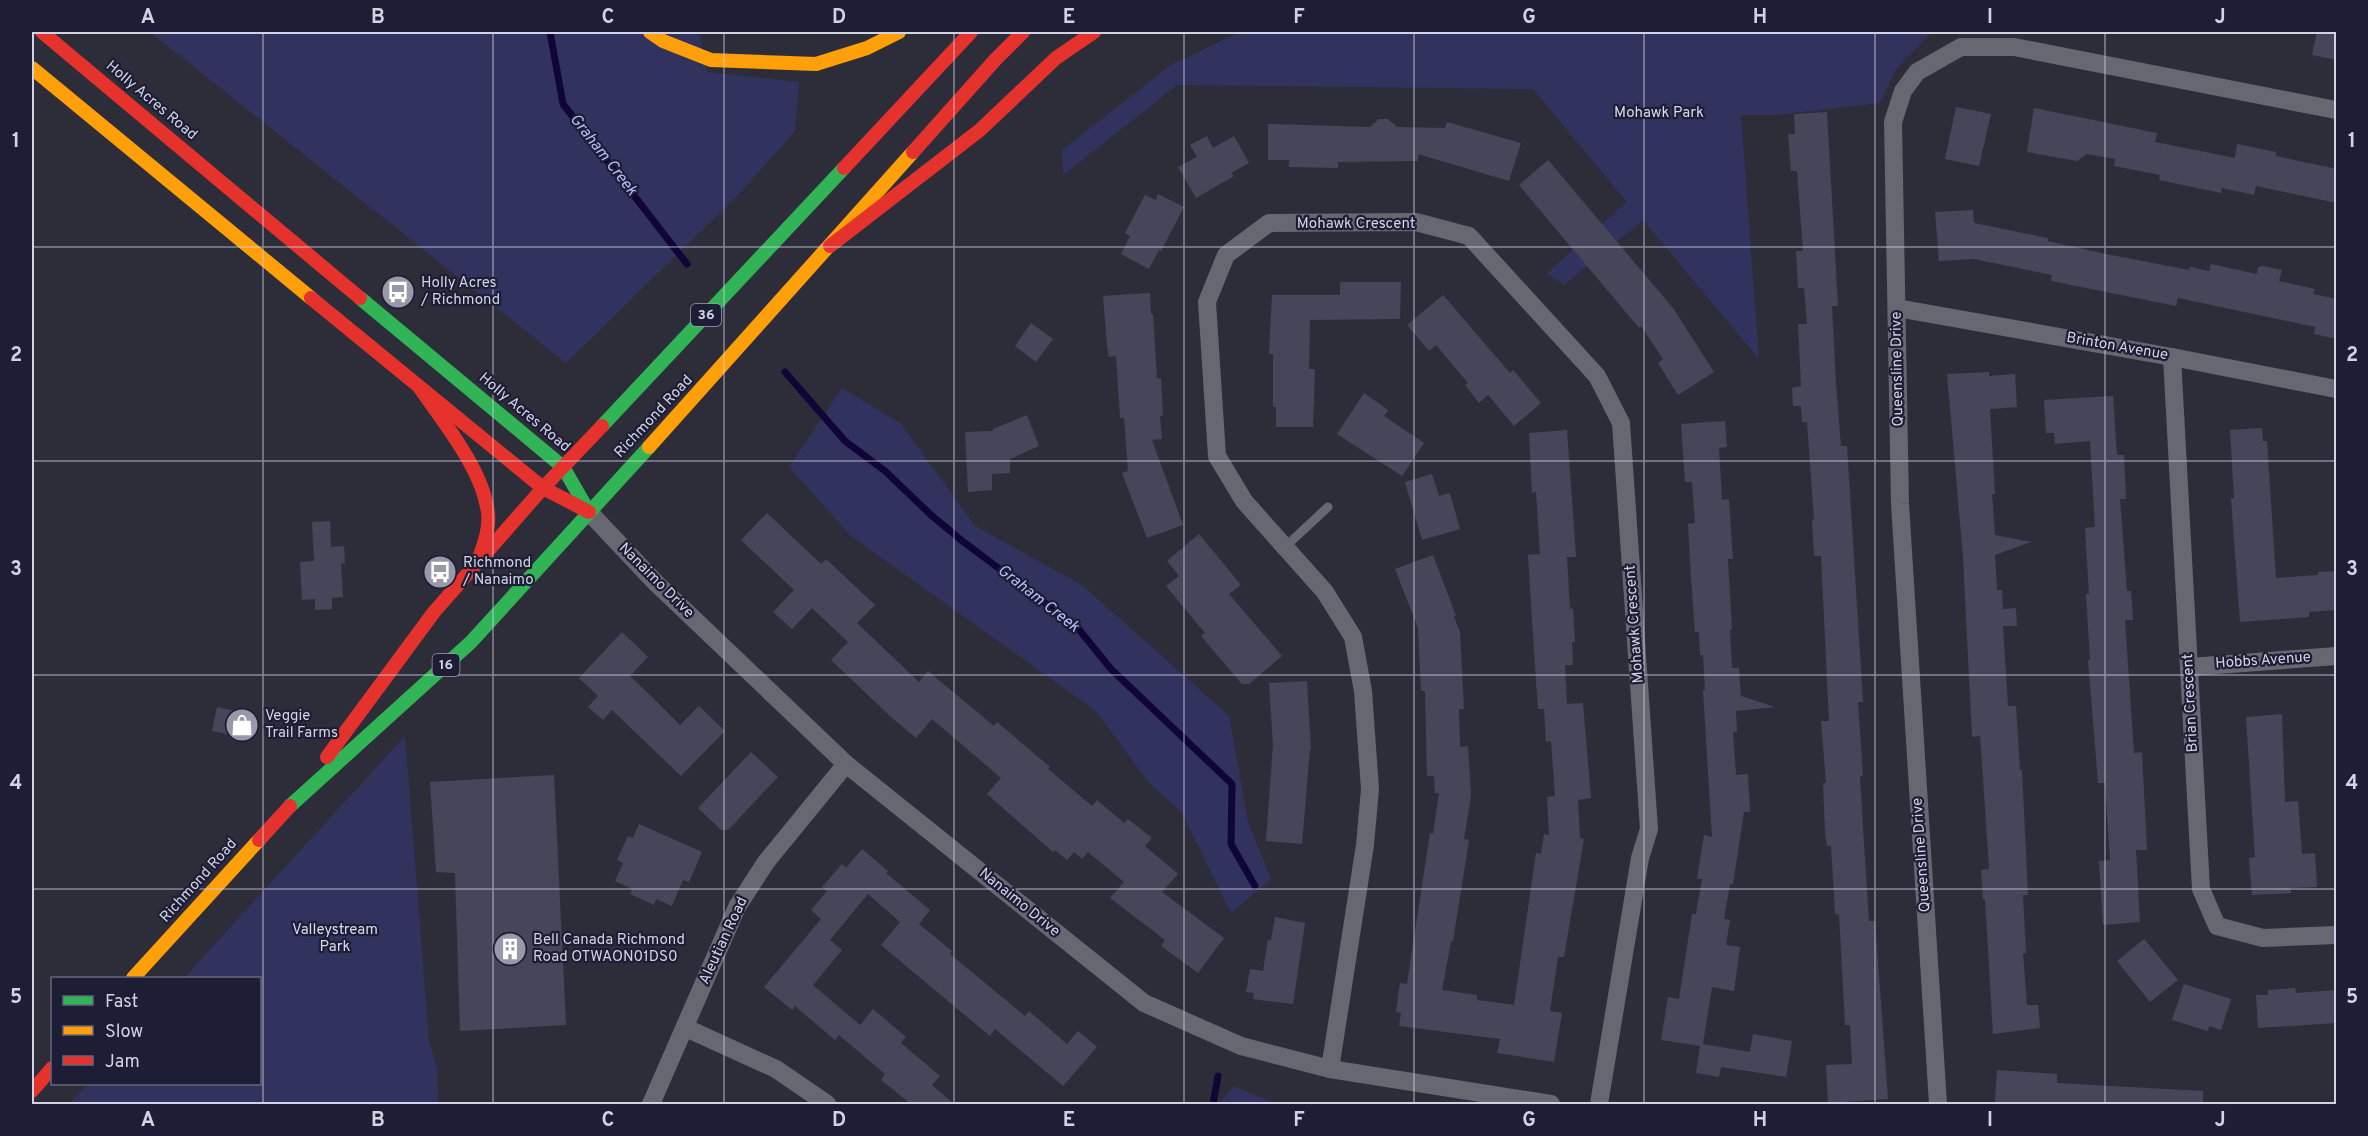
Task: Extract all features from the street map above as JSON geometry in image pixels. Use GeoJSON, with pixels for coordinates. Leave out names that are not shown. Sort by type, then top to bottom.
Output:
{"type":"FeatureCollection","features":[{"type":"Feature","properties":{"kind":"main road","name":"Holly Acres Road"},"geometry":{"type":"LineString","coordinates":[[42,32],[563,467],[589,512]]}},
{"type":"Feature","properties":{"kind":"main road"},"geometry":{"type":"LineString","coordinates":[[650,32],[663,41],[711,60],[816,64],[867,48],[899,32]]}},
{"type":"Feature","properties":{"kind":"main road","name":"Richmond Road"},"geometry":{"type":"LineString","coordinates":[[290,806],[434,612],[543,488],[970,32]]}},
{"type":"Feature","properties":{"kind":"main road","name":"Richmond Road"},"geometry":{"type":"LineString","coordinates":[[135,977],[290,806],[471,642],[830,246],[995,60],[1023,32]]}},
{"type":"Feature","properties":{"kind":"main road"},"geometry":{"type":"LineString","coordinates":[[830,246],[980,130],[1056,58],[1094,32]]}},
{"type":"Feature","properties":{"kind":"main road"},"geometry":{"type":"LineString","coordinates":[[32,68],[169,178],[543,488],[589,512]]}},
{"type":"Feature","properties":{"kind":"main road"},"geometry":{"type":"LineString","coordinates":[[420,388],[470,465],[485,500],[488,512],[487,527],[478,562]]}},
{"type":"Feature","properties":{"kind":"main road"},"geometry":{"type":"LineString","coordinates":[[32,1091],[51,1069]]}},
{"type":"Feature","properties":{"kind":"street","name":"Queensline Drive"},"geometry":{"type":"LineString","coordinates":[[1938,1104],[1900,504],[1893,122],[1903,91],[1917,72],[1961,47],[2014,47],[2337,110]]}},
{"type":"Feature","properties":{"kind":"street","name":"Mohawk Crescent"},"geometry":{"type":"LineString","coordinates":[[1330,1069],[1365,845],[1370,789],[1363,691],[1353,637],[1325,592],[1244,501],[1217,456],[1207,303],[1226,255],[1269,223],[1416,222],[1469,236],[1597,376],[1621,423],[1649,829],[1640,858],[1599,1104]]}},
{"type":"Feature","properties":{"kind":"street","name":"Brinton Avenue"},"geometry":{"type":"LineString","coordinates":[[1897,308],[2337,389]]}},
{"type":"Feature","properties":{"kind":"street","name":"Brian Crescent"},"geometry":{"type":"LineString","coordinates":[[2172,357],[2201,889],[2217,926],[2263,938],[2337,935]]}},
{"type":"Feature","properties":{"kind":"street","name":"Nanaimo Drive"},"geometry":{"type":"LineString","coordinates":[[589,512],[656,583],[846,764],[1144,1003],[1240,1046],[1330,1069],[1551,1104]]}},
{"type":"Feature","properties":{"kind":"street","name":"Hobbs Avenue"},"geometry":{"type":"LineString","coordinates":[[2190,667],[2337,656]]}},
{"type":"Feature","properties":{"kind":"street","name":"Aleutian Road"},"geometry":{"type":"LineString","coordinates":[[651,1104],[686,1028],[737,906],[766,862],[846,764]]}},
{"type":"Feature","properties":{"kind":"street"},"geometry":{"type":"LineString","coordinates":[[686,1028],[776,1070],[827,1104]]}},
{"type":"Feature","properties":{"kind":"lane"},"geometry":{"type":"LineString","coordinates":[[1285,547],[1328,507]]}},
{"type":"Feature","properties":{"kind":"green space"},"geometry":{"type":"Polygon","coordinates":[[[150,32],[699,32],[707,72],[799,82],[795,131],[738,195],[566,363],[150,32]]]}},
{"type":"Feature","properties":{"kind":"green space","name":"Mohawk Park"},"geometry":{"type":"Polygon","coordinates":[[[1240,32],[1932,32],[1896,69],[1880,103],[1775,115],[1741,115],[1759,359],[1643,220],[1564,285],[1547,273],[1627,202],[1533,89],[1177,85],[1063,175],[1062,150],[1171,65],[1240,32]]]}},
{"type":"Feature","properties":{"kind":"green space"},"geometry":{"type":"Polygon","coordinates":[[[842,388],[901,424],[975,526],[1083,586],[1229,716],[1248,822],[1271,879],[1231,913],[1181,811],[1150,784],[1096,711],[851,536],[789,467],[842,388]]]}},
{"type":"Feature","properties":{"kind":"green space","name":"Valleystream Park"},"geometry":{"type":"Polygon","coordinates":[[[405,736],[429,1040],[437,1068],[438,1104],[69,1104],[87,1085],[261,1085],[261,977],[185,977],[405,736]]]}},
{"type":"Feature","properties":{"kind":"green space"},"geometry":{"type":"Polygon","coordinates":[[[1234,1086],[1276,1104],[1219,1104],[1234,1086]]]}},
{"type":"Feature","properties":{"kind":"building"},"geometry":{"type":"Polygon","coordinates":[[[2317,32],[2337,32],[2337,60],[2312,55],[2317,32]]]}},
{"type":"Feature","properties":{"kind":"building"},"geometry":{"type":"Polygon","coordinates":[[[1956,107],[1991,114],[1979,166],[1945,159],[1956,107]]]}},
{"type":"Feature","properties":{"kind":"building"},"geometry":{"type":"Polygon","coordinates":[[[2034,108],[2157,133],[2155,142],[2235,158],[2237,144],[2276,152],[2276,156],[2337,169],[2337,203],[2256,186],[2254,195],[2222,188],[2221,193],[2159,180],[2160,175],[2114,166],[2115,159],[2087,154],[2077,161],[2027,152],[2034,108]]]}},
{"type":"Feature","properties":{"kind":"building"},"geometry":{"type":"Polygon","coordinates":[[[1827,112],[1838,306],[1832,306],[1836,384],[1841,446],[1847,446],[1863,702],[1858,702],[1863,776],[1860,776],[1864,844],[1869,921],[1875,921],[1888,1099],[1828,1103],[1826,1065],[1852,1064],[1850,1025],[1845,1025],[1839,914],[1835,914],[1831,846],[1827,846],[1825,833],[1823,783],[1826,783],[1821,721],[1829,721],[1821,556],[1814,556],[1812,520],[1814,520],[1807,422],[1802,422],[1801,406],[1793,406],[1792,388],[1801,386],[1798,324],[1807,324],[1804,288],[1798,288],[1796,251],[1803,251],[1797,171],[1791,171],[1788,134],[1795,134],[1794,114],[1827,112]]]}},
{"type":"Feature","properties":{"kind":"building"},"geometry":{"type":"Polygon","coordinates":[[[1379,119],[1388,119],[1397,127],[1445,128],[1447,122],[1521,143],[1509,181],[1418,154],[1418,161],[1338,162],[1338,168],[1289,167],[1289,160],[1268,160],[1268,124],[1370,127],[1379,119]]]}},
{"type":"Feature","properties":{"kind":"building"},"geometry":{"type":"Polygon","coordinates":[[[1207,136],[1213,148],[1234,136],[1249,163],[1231,173],[1234,176],[1196,198],[1178,167],[1197,157],[1190,145],[1207,136]]]}},
{"type":"Feature","properties":{"kind":"building"},"geometry":{"type":"Polygon","coordinates":[[[1548,160],[1673,308],[1714,372],[1678,395],[1658,363],[1663,359],[1641,326],[1639,328],[1519,185],[1548,160]]]}},
{"type":"Feature","properties":{"kind":"building"},"geometry":{"type":"Polygon","coordinates":[[[1158,194],[1184,207],[1149,269],[1121,254],[1130,236],[1125,233],[1145,195],[1156,200],[1158,194]]]}},
{"type":"Feature","properties":{"kind":"building"},"geometry":{"type":"Polygon","coordinates":[[[1973,210],[1974,223],[2048,238],[2048,241],[2106,254],[2189,270],[2190,267],[2209,271],[2211,264],[2257,274],[2258,267],[2263,266],[2282,270],[2279,281],[2315,289],[2313,294],[2337,299],[2337,339],[2314,334],[2315,327],[2178,298],[2176,306],[2051,281],[2052,275],[1974,259],[1939,261],[1935,212],[1973,210]]]}},
{"type":"Feature","properties":{"kind":"building"},"geometry":{"type":"Polygon","coordinates":[[[1340,282],[1401,282],[1400,319],[1310,320],[1309,369],[1315,369],[1313,427],[1276,427],[1276,407],[1273,407],[1273,354],[1269,354],[1272,295],[1340,295],[1340,282]]]}},
{"type":"Feature","properties":{"kind":"building"},"geometry":{"type":"Polygon","coordinates":[[[1150,293],[1157,379],[1161,378],[1163,416],[1160,416],[1162,439],[1152,440],[1183,525],[1147,538],[1122,473],[1128,471],[1124,418],[1120,418],[1116,356],[1109,357],[1107,346],[1103,296],[1150,293]]]}},
{"type":"Feature","properties":{"kind":"building"},"geometry":{"type":"Polygon","coordinates":[[[1443,295],[1510,373],[1513,370],[1541,403],[1514,426],[1488,395],[1479,403],[1465,385],[1468,383],[1436,345],[1429,351],[1407,325],[1443,295]]]}},
{"type":"Feature","properties":{"kind":"building"},"geometry":{"type":"Polygon","coordinates":[[[1031,323],[1053,339],[1036,362],[1015,346],[1031,323]]]}},
{"type":"Feature","properties":{"kind":"building"},"geometry":{"type":"Polygon","coordinates":[[[1989,372],[1989,376],[2015,374],[2017,407],[1990,409],[1995,535],[2031,542],[1995,555],[1997,590],[2002,590],[2003,609],[2016,608],[2017,626],[2003,626],[2008,706],[2016,706],[2020,770],[2022,770],[2028,895],[2023,895],[2026,953],[2023,954],[2027,1005],[2038,1005],[2040,1028],[1993,1034],[1985,899],[1983,899],[1981,870],[1989,869],[1982,762],[1980,736],[1972,737],[1963,557],[1947,374],[1989,372]]]}},
{"type":"Feature","properties":{"kind":"building"},"geometry":{"type":"Polygon","coordinates":[[[1364,393],[1388,410],[1384,416],[1424,443],[1402,476],[1337,434],[1364,393]]]}},
{"type":"Feature","properties":{"kind":"building"},"geometry":{"type":"Polygon","coordinates":[[[2113,396],[2117,455],[2124,455],[2126,499],[2120,499],[2127,591],[2131,591],[2133,620],[2125,620],[2134,753],[2142,752],[2147,850],[2136,850],[2140,922],[2103,925],[2099,861],[2110,860],[2105,783],[2098,783],[2088,660],[2090,660],[2086,594],[2089,594],[2085,528],[2095,527],[2090,441],[2055,444],[2054,433],[2046,433],[2044,400],[2113,396]]]}},
{"type":"Feature","properties":{"kind":"building"},"geometry":{"type":"Polygon","coordinates":[[[1027,415],[1039,446],[1010,459],[1010,473],[992,474],[992,490],[968,492],[965,432],[993,431],[993,429],[1027,415]]]}},
{"type":"Feature","properties":{"kind":"building"},"geometry":{"type":"Polygon","coordinates":[[[1725,421],[1727,447],[1719,448],[1722,500],[1729,499],[1733,559],[1728,559],[1732,668],[1739,668],[1741,696],[1775,707],[1736,711],[1737,732],[1733,732],[1736,775],[1748,774],[1750,812],[1744,812],[1733,884],[1730,884],[1724,919],[1730,920],[1726,945],[1740,947],[1734,991],[1712,987],[1703,1044],[1750,1052],[1753,1034],[1792,1041],[1786,1077],[1721,1067],[1719,1077],[1696,1073],[1700,1046],[1661,1040],[1668,997],[1679,999],[1692,914],[1696,914],[1702,879],[1697,879],[1704,835],[1712,837],[1703,655],[1700,655],[1699,632],[1695,632],[1691,578],[1688,524],[1695,523],[1692,482],[1685,482],[1681,424],[1725,421]]]}},
{"type":"Feature","properties":{"kind":"building"},"geometry":{"type":"Polygon","coordinates":[[[2262,428],[2263,441],[2267,441],[2276,578],[2318,575],[2318,572],[2337,571],[2337,610],[2309,612],[2309,617],[2240,622],[2231,498],[2234,498],[2230,430],[2262,428]]]}},
{"type":"Feature","properties":{"kind":"building"},"geometry":{"type":"Polygon","coordinates":[[[1567,430],[1576,557],[1567,557],[1570,609],[1573,608],[1575,642],[1572,642],[1573,665],[1565,665],[1567,704],[1583,703],[1591,798],[1578,800],[1580,838],[1584,839],[1564,957],[1558,957],[1550,1011],[1562,1013],[1554,1062],[1497,1053],[1500,1039],[1399,1026],[1401,1013],[1396,1012],[1400,983],[1407,984],[1430,833],[1433,834],[1439,793],[1435,793],[1434,776],[1427,776],[1425,691],[1421,691],[1418,628],[1395,569],[1433,555],[1460,632],[1464,709],[1459,709],[1460,747],[1468,746],[1471,796],[1464,839],[1469,840],[1453,941],[1451,941],[1442,990],[1477,995],[1477,1000],[1514,1005],[1536,853],[1541,854],[1544,834],[1549,835],[1547,797],[1555,796],[1551,741],[1546,742],[1544,709],[1538,709],[1528,555],[1540,554],[1536,492],[1532,493],[1529,433],[1567,430]]]}},
{"type":"Feature","properties":{"kind":"building"},"geometry":{"type":"Polygon","coordinates":[[[1432,474],[1439,496],[1450,493],[1460,529],[1422,540],[1405,482],[1432,474]]]}},
{"type":"Feature","properties":{"kind":"building"},"geometry":{"type":"Polygon","coordinates":[[[767,513],[821,564],[826,559],[875,605],[857,623],[919,682],[928,671],[994,726],[997,722],[1092,806],[1097,800],[1124,823],[1128,819],[1152,838],[1145,846],[1178,874],[1162,892],[1224,938],[1198,973],[1161,946],[1165,940],[1110,898],[1124,882],[1088,852],[1082,859],[1074,852],[1067,860],[1055,850],[1053,852],[987,794],[1001,778],[932,719],[916,738],[890,716],[831,660],[848,642],[812,608],[792,629],[773,612],[794,590],[741,540],[767,513]]]}},
{"type":"Feature","properties":{"kind":"building"},"geometry":{"type":"Polygon","coordinates":[[[330,521],[331,547],[344,546],[345,563],[341,564],[343,597],[332,598],[332,609],[315,610],[315,599],[302,600],[300,562],[314,561],[312,522],[330,521]]]}},
{"type":"Feature","properties":{"kind":"building"},"geometry":{"type":"Polygon","coordinates":[[[1199,534],[1241,585],[1229,594],[1282,656],[1249,684],[1242,684],[1201,636],[1205,633],[1166,586],[1179,576],[1167,561],[1199,534]]]}},
{"type":"Feature","properties":{"kind":"building"},"geometry":{"type":"Polygon","coordinates":[[[622,632],[648,657],[630,676],[680,725],[699,706],[725,731],[681,776],[612,710],[603,720],[588,707],[598,696],[579,678],[622,632]]]}},
{"type":"Feature","properties":{"kind":"building"},"geometry":{"type":"Polygon","coordinates":[[[1307,681],[1311,749],[1302,844],[1266,841],[1273,745],[1269,683],[1307,681]]]}},
{"type":"Feature","properties":{"kind":"building"},"geometry":{"type":"Polygon","coordinates":[[[217,707],[240,712],[235,736],[212,731],[217,707]]]}},
{"type":"Feature","properties":{"kind":"building"},"geometry":{"type":"Polygon","coordinates":[[[2282,714],[2285,802],[2298,801],[2302,854],[2315,853],[2317,887],[2291,888],[2291,893],[2252,895],[2249,858],[2255,857],[2246,717],[2282,714]]]}},
{"type":"Feature","properties":{"kind":"building"},"geometry":{"type":"Polygon","coordinates":[[[751,752],[778,777],[728,830],[721,830],[698,808],[751,752]]]}},
{"type":"Feature","properties":{"kind":"building","name":"Bell Canada Richmond Road OTWAON01DS0"},"geometry":{"type":"Polygon","coordinates":[[[554,775],[566,1025],[460,1031],[455,873],[436,872],[430,782],[554,775]]]}},
{"type":"Feature","properties":{"kind":"building"},"geometry":{"type":"Polygon","coordinates":[[[639,824],[702,852],[689,882],[683,880],[672,906],[656,899],[654,905],[630,894],[632,889],[615,881],[623,863],[617,860],[628,836],[633,838],[639,824]]]}},
{"type":"Feature","properties":{"kind":"building"},"geometry":{"type":"Polygon","coordinates":[[[862,849],[888,871],[886,873],[930,910],[919,924],[952,951],[950,954],[1025,1016],[1029,1011],[1067,1044],[1078,1031],[1097,1047],[1063,1086],[995,1029],[990,1036],[881,945],[900,922],[868,894],[830,940],[842,950],[813,985],[860,1025],[873,1009],[906,1037],[901,1043],[940,1076],[932,1085],[954,1104],[911,1104],[881,1080],[885,1074],[839,1035],[835,1040],[795,1006],[792,1010],[764,987],[821,919],[811,910],[827,891],[822,887],[842,864],[846,868],[862,849]]]}},
{"type":"Feature","properties":{"kind":"building"},"geometry":{"type":"Polygon","coordinates":[[[1275,917],[1305,923],[1293,1004],[1253,999],[1254,993],[1246,992],[1250,969],[1263,971],[1268,940],[1271,940],[1275,917]]]}},
{"type":"Feature","properties":{"kind":"building"},"geometry":{"type":"Polygon","coordinates":[[[2144,939],[2178,980],[2150,1002],[2117,961],[2144,939]]]}},
{"type":"Feature","properties":{"kind":"building"},"geometry":{"type":"Polygon","coordinates":[[[2184,984],[2231,999],[2221,1030],[2209,1026],[2208,1031],[2172,1020],[2184,984]]]}},
{"type":"Feature","properties":{"kind":"building"},"geometry":{"type":"Polygon","coordinates":[[[2295,988],[2296,993],[2337,990],[2337,1023],[2258,1028],[2256,995],[2268,995],[2268,990],[2295,988]]]}},
{"type":"Feature","properties":{"kind":"building"},"geometry":{"type":"Polygon","coordinates":[[[1997,1070],[2057,1074],[2057,1083],[2203,1091],[2203,1104],[1995,1102],[1997,1070]]]}},
{"type":"Feature","properties":{"kind":"waterway","name":"Graham Creek"},"geometry":{"type":"LineString","coordinates":[[550,32],[563,104],[687,264]]}},
{"type":"Feature","properties":{"kind":"waterway","name":"Graham Creek"},"geometry":{"type":"LineString","coordinates":[[785,372],[845,441],[885,471],[961,540],[1077,627],[1111,669],[1232,784],[1231,844],[1255,886]]}},
{"type":"Feature","properties":{"kind":"waterway","name":"Graham Creek"},"geometry":{"type":"LineString","coordinates":[[1213,1104],[1218,1076]]}},
{"type":"Feature","properties":{"kind":"traffic: fast"},"geometry":{"type":"LineString","coordinates":[[602,426],[844,168]]}},
{"type":"Feature","properties":{"kind":"traffic: fast"},"geometry":{"type":"LineString","coordinates":[[360,298],[563,467],[589,512]]}},
{"type":"Feature","properties":{"kind":"traffic: fast"},"geometry":{"type":"LineString","coordinates":[[290,806],[471,642],[649,447]]}},
{"type":"Feature","properties":{"kind":"traffic: slow"},"geometry":{"type":"LineString","coordinates":[[650,32],[663,41],[711,60],[816,64],[867,48],[899,32]]}},
{"type":"Feature","properties":{"kind":"traffic: slow"},"geometry":{"type":"LineString","coordinates":[[32,68],[311,298]]}},
{"type":"Feature","properties":{"kind":"traffic: slow"},"geometry":{"type":"LineString","coordinates":[[649,447],[913,152]]}},
{"type":"Feature","properties":{"kind":"traffic: slow"},"geometry":{"type":"LineString","coordinates":[[134,977],[259,840]]}},
{"type":"Feature","properties":{"kind":"traffic: jam"},"geometry":{"type":"LineString","coordinates":[[42,32],[360,298]]}},
{"type":"Feature","properties":{"kind":"traffic: jam"},"geometry":{"type":"LineString","coordinates":[[844,168],[971,32]]}},
{"type":"Feature","properties":{"kind":"traffic: jam"},"geometry":{"type":"LineString","coordinates":[[913,152],[1023,32]]}},
{"type":"Feature","properties":{"kind":"traffic: jam"},"geometry":{"type":"LineString","coordinates":[[830,246],[980,130],[1056,58],[1094,32]]}},
{"type":"Feature","properties":{"kind":"traffic: jam"},"geometry":{"type":"LineString","coordinates":[[311,298],[543,488],[589,512]]}},
{"type":"Feature","properties":{"kind":"traffic: jam"},"geometry":{"type":"LineString","coordinates":[[420,388],[471,464],[485,497],[488,524],[479,558]]}},
{"type":"Feature","properties":{"kind":"traffic: jam"},"geometry":{"type":"LineString","coordinates":[[327,757],[434,612],[543,488],[602,426]]}},
{"type":"Feature","properties":{"kind":"traffic: jam"},"geometry":{"type":"LineString","coordinates":[[259,840],[290,806]]}},
{"type":"Feature","properties":{"kind":"traffic: jam"},"geometry":{"type":"LineString","coordinates":[[32,1091],[51,1069]]}},
{"type":"Feature","properties":{"kind":"place","name":"Holly Acres / Richmond"},"geometry":{"type":"Point","coordinates":[398,292]}},
{"type":"Feature","properties":{"kind":"place","name":"Richmond / Nanaimo"},"geometry":{"type":"Point","coordinates":[440,572]}},
{"type":"Feature","properties":{"kind":"place","name":"Veggie Trail Farms"},"geometry":{"type":"Point","coordinates":[242,725]}},
{"type":"Feature","properties":{"kind":"place","name":"Bell Canada Richmond Road OTWAON01DS0"},"geometry":{"type":"Point","coordinates":[510,949]}}]}
